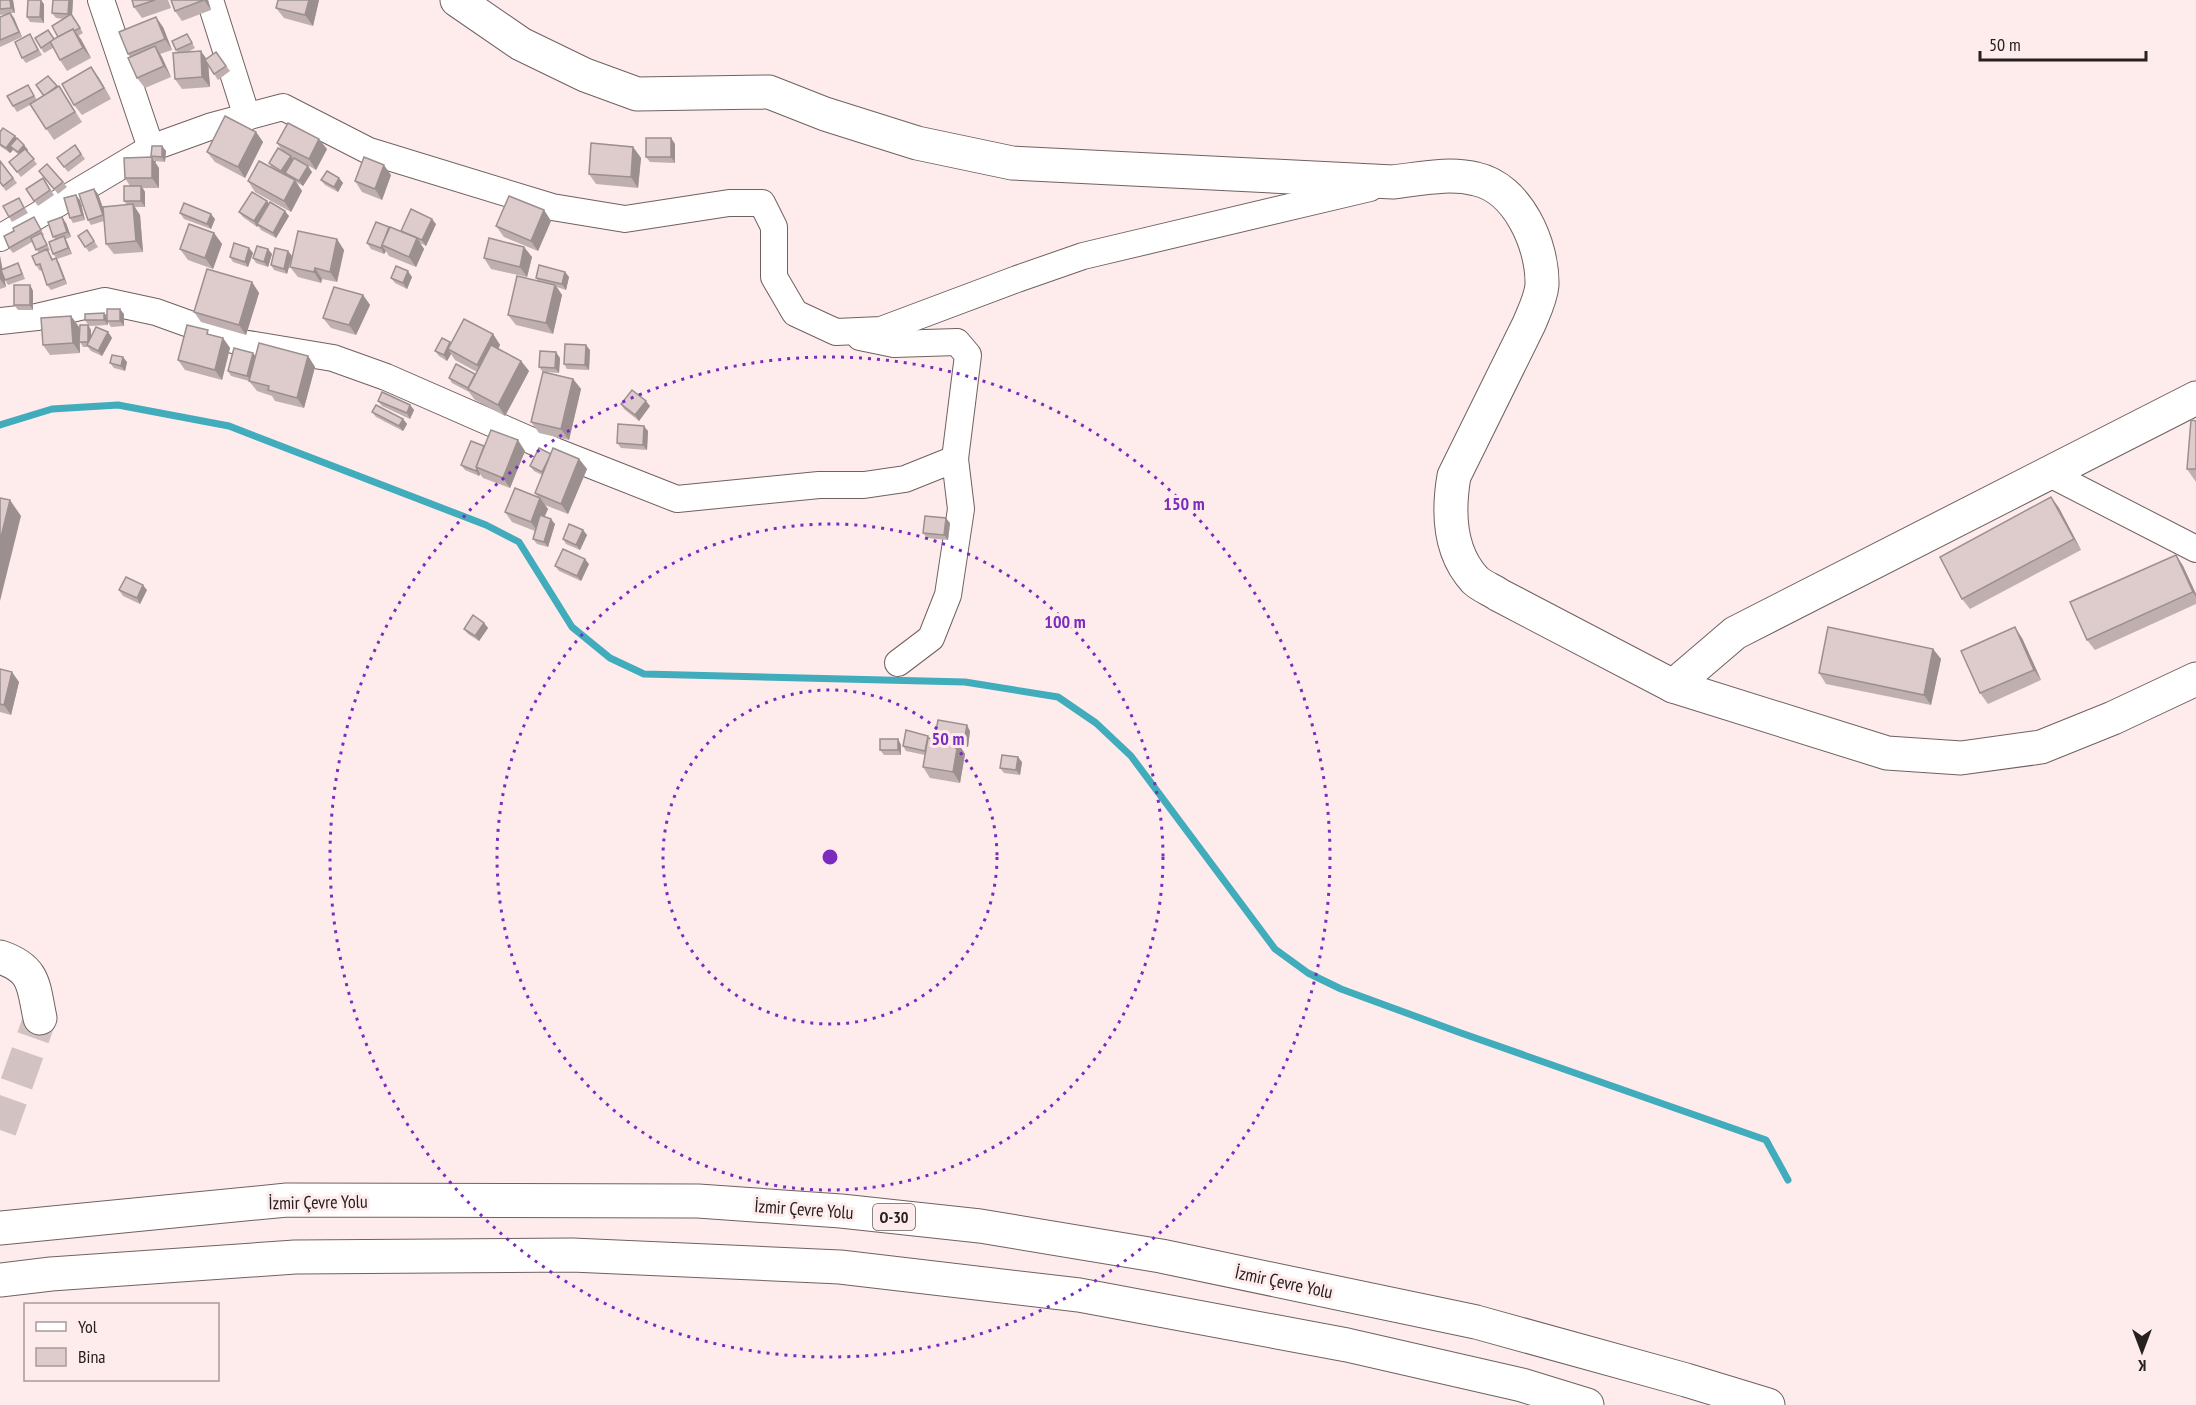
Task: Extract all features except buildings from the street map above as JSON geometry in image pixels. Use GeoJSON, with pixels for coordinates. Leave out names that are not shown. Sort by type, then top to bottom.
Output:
{"type":"FeatureCollection","features":[{"type":"Feature","properties":{"kind":"main road"},"geometry":{"type":"LineString","coordinates":[[457,0],[521,44],[585,75],[637,94],[769,92],[825,114],[917,143],[1012,163],[1394,182],[1450,176],[1476,179],[1495,186],[1520,210],[1537,251],[1542,286],[1537,305],[1454,476],[1450,499],[1455,542],[1464,564],[1476,581],[1673,686],[1887,753],[1961,758],[2041,747],[2113,718],[2196,679]]}},
{"type":"Feature","properties":{"kind":"main road"},"geometry":{"type":"LineString","coordinates":[[1673,686],[1736,633],[2048,473],[2187,408]]}},
{"type":"Feature","properties":{"kind":"main road"},"geometry":{"type":"LineString","coordinates":[[0,957],[15,962],[32,979],[40,1018]]}},
{"type":"Feature","properties":{"kind":"main road","name":"İzmir Çevre Yolu"},"geometry":{"type":"LineString","coordinates":[[0,1227],[286,1200],[698,1201],[841,1211],[980,1226],[1161,1256],[1301,1285],[1476,1322],[1768,1405]]}},
{"type":"Feature","properties":{"kind":"main road"},"geometry":{"type":"LineString","coordinates":[[0,1280],[51,1274],[295,1257],[572,1255],[840,1267],[1090,1297],[1347,1345],[1522,1385],[1587,1405]]}},
{"type":"Feature","properties":{"kind":"street"},"geometry":{"type":"LineString","coordinates":[[101,0],[151,148]]}},
{"type":"Feature","properties":{"kind":"street"},"geometry":{"type":"LineString","coordinates":[[210,0],[247,117]]}},
{"type":"Feature","properties":{"kind":"street"},"geometry":{"type":"LineString","coordinates":[[0,238],[151,148],[212,126],[283,106],[369,151],[552,207],[625,219],[729,203],[762,203],[774,227],[774,277],[795,313],[836,332],[894,344],[957,342],[968,355],[955,459],[962,509],[948,595],[931,638],[898,663]]}},
{"type":"Feature","properties":{"kind":"street"},"geometry":{"type":"LineString","coordinates":[[836,332],[881,330],[1083,256],[1394,182]]}},
{"type":"Feature","properties":{"kind":"street"},"geometry":{"type":"LineString","coordinates":[[0,321],[37,317],[105,301],[156,312],[242,343],[333,358],[386,377],[555,451],[677,499],[819,485],[864,485],[905,479],[955,459]]}},
{"type":"Feature","properties":{"kind":"street"},"geometry":{"type":"LineString","coordinates":[[2048,473],[2196,549]]}},
{"type":"Feature","properties":{"kind":"waterway"},"geometry":{"type":"LineString","coordinates":[[0,425],[52,409],[118,405],[229,426],[486,525],[519,542],[572,627],[610,658],[644,674],[965,682],[1058,697],[1096,723],[1131,756],[1275,949],[1308,973],[1341,989],[1461,1033],[1766,1140],[1788,1180]]}},
{"type":"Feature","properties":{"kind":"tunnel"},"geometry":{"type":"LineString","coordinates":[[0,1130],[40,1018]]}}]}
